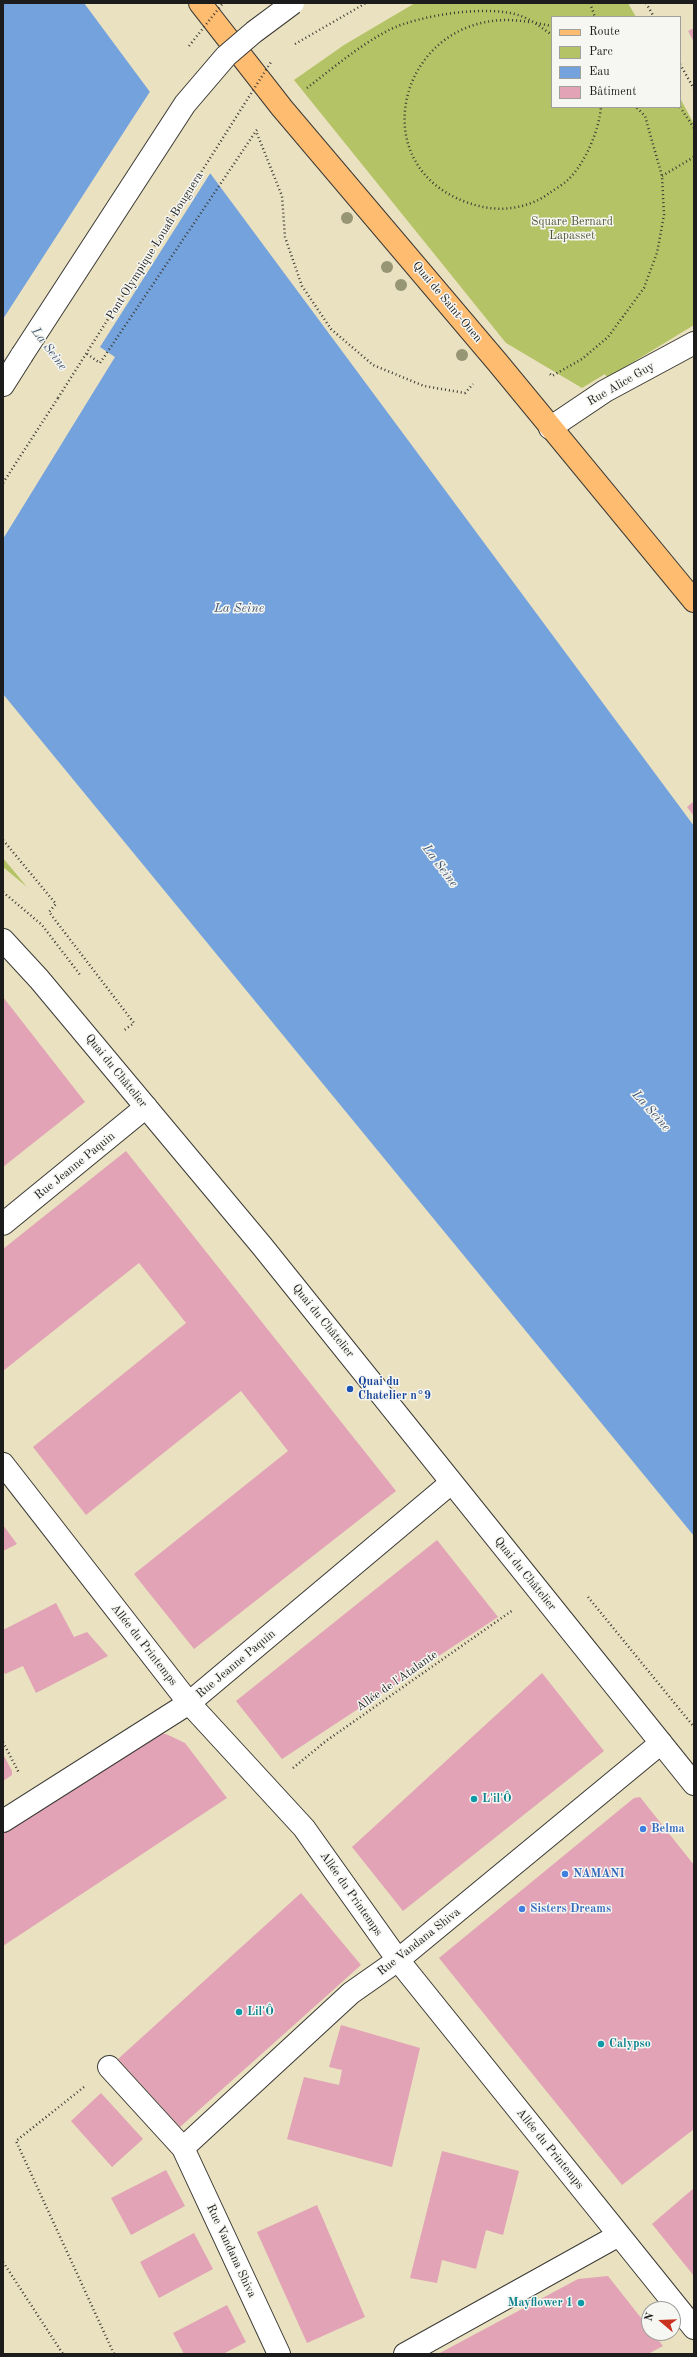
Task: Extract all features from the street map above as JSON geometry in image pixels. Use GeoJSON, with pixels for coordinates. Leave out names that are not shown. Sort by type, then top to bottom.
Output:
{"type":"FeatureCollection","features":[{"type":"Feature","properties":{"kind":"main road","name":"Quai de Saint-Ouen"},"geometry":{"type":"LineString","coordinates":[[200,3],[282,108],[498,363],[694,601]]}},
{"type":"Feature","properties":{"kind":"street"},"geometry":{"type":"LineString","coordinates":[[3,385],[185,104],[226,56],[254,32],[293,3]]}},
{"type":"Feature","properties":{"kind":"street","name":"Rue Alice Guy"},"geometry":{"type":"LineString","coordinates":[[550,428],[605,391],[694,343]]}},
{"type":"Feature","properties":{"kind":"street","name":"Quai du Châtelier"},"geometry":{"type":"LineString","coordinates":[[3,940],[39,979],[101,1052],[282,1270],[450,1483],[694,1784]]}},
{"type":"Feature","properties":{"kind":"street","name":"Rue Jeanne Paquin"},"geometry":{"type":"LineString","coordinates":[[3,1224],[146,1107]]}},
{"type":"Feature","properties":{"kind":"street","name":"Allée du Printemps"},"geometry":{"type":"LineString","coordinates":[[3,1464],[189,1703],[304,1828],[398,1960],[694,2328]]}},
{"type":"Feature","properties":{"kind":"street","name":"Rue Jeanne Paquin"},"geometry":{"type":"LineString","coordinates":[[3,1821],[189,1703],[450,1483]]}},
{"type":"Feature","properties":{"kind":"street","name":"Rue Vandana Shiva"},"geometry":{"type":"LineString","coordinates":[[183,2148],[351,1992],[398,1960],[661,1743]]}},
{"type":"Feature","properties":{"kind":"street","name":"Rue Vandana Shiva"},"geometry":{"type":"LineString","coordinates":[[109,2067],[183,2148],[279,2354]]}},
{"type":"Feature","properties":{"kind":"street"},"geometry":{"type":"LineString","coordinates":[[405,2354],[619,2235]]}},
{"type":"Feature","properties":{"kind":"path"},"geometry":{"type":"LineString","coordinates":[[289,48],[366,3]]}},
{"type":"Feature","properties":{"kind":"path"},"geometry":{"type":"LineString","coordinates":[[590,3],[595,16]]}},
{"type":"Feature","properties":{"kind":"path"},"geometry":{"type":"LineString","coordinates":[[646,3],[653,16]]}},
{"type":"Feature","properties":{"kind":"path"},"geometry":{"type":"LineString","coordinates":[[87,354],[100,363],[256,131],[282,108],[349,56],[390,30],[446,13],[486,10],[520,16],[551,34]]}},
{"type":"Feature","properties":{"kind":"path"},"geometry":{"type":"LineString","coordinates":[[504,17],[551,26]]}},
{"type":"Feature","properties":{"kind":"path","name":"Pont Olympique Louafi Bouguera"},"geometry":{"type":"LineString","coordinates":[[3,483],[87,354],[275,56]]}},
{"type":"Feature","properties":{"kind":"path"},"geometry":{"type":"LineString","coordinates":[[681,66],[694,89]]}},
{"type":"Feature","properties":{"kind":"path"},"geometry":{"type":"LineString","coordinates":[[416,67],[406,88],[403,119],[409,146],[422,170],[434,183],[448,194],[467,203],[487,208],[516,208],[522,206],[542,198],[568,180],[586,154],[600,120],[600,108]]}},
{"type":"Feature","properties":{"kind":"path"},"geometry":{"type":"LineString","coordinates":[[547,370],[552,376],[582,359],[608,337],[644,288],[657,253],[664,215],[662,176],[645,116],[637,108]]}},
{"type":"Feature","properties":{"kind":"path"},"geometry":{"type":"LineString","coordinates":[[681,108],[694,128]]}},
{"type":"Feature","properties":{"kind":"path"},"geometry":{"type":"LineString","coordinates":[[256,131],[282,196],[285,237],[302,286],[331,329],[373,365],[424,386],[465,393],[498,363]]}},
{"type":"Feature","properties":{"kind":"path"},"geometry":{"type":"LineString","coordinates":[[662,176],[694,157]]}},
{"type":"Feature","properties":{"kind":"path"},"geometry":{"type":"LineString","coordinates":[[3,840],[56,904],[50,912],[134,1023],[101,1052]]}},
{"type":"Feature","properties":{"kind":"path","name":"Allée de l'Atalante"},"geometry":{"type":"LineString","coordinates":[[267,1788],[326,1742],[539,1592]]}},
{"type":"Feature","properties":{"kind":"path"},"geometry":{"type":"LineString","coordinates":[[109,2067],[16,2141],[114,2354]]}},
{"type":"Feature","properties":{"kind":"path"},"geometry":{"type":"LineString","coordinates":[[3,2262],[63,2354]]}},
{"type":"Feature","properties":{"kind":"green space","name":"Square Bernard Lapasset"},"geometry":{"type":"Polygon","coordinates":[[[415,3],[628,3],[635,16],[551,16],[551,108],[681,108],[681,100],[694,124],[694,325],[607,378],[605,374],[582,388],[506,343],[294,80],[344,45],[415,3]]]}},
{"type":"Feature","properties":{"kind":"green space"},"geometry":{"type":"Polygon","coordinates":[[[3,858],[27,887],[3,867],[3,858]]]}},
{"type":"Feature","properties":{"kind":"water","name":"La Seine"},"geometry":{"type":"Polygon","coordinates":[[[3,3],[84,3],[694,826],[694,1536],[3,694],[3,3]]]}},
{"type":"Feature","properties":{"kind":"pier"},"geometry":{"type":"Polygon","coordinates":[[[151,90],[211,172],[100,347],[115,357],[3,539],[3,319],[151,90]]]}},
{"type":"Feature","properties":{"kind":"building"},"geometry":{"type":"Polygon","coordinates":[[[694,28],[694,42],[688,31],[694,28]]]}},
{"type":"Feature","properties":{"kind":"building"},"geometry":{"type":"Polygon","coordinates":[[[694,801],[694,816],[687,807],[694,801]]]}},
{"type":"Feature","properties":{"kind":"building"},"geometry":{"type":"Polygon","coordinates":[[[3,997],[85,1102],[3,1167],[3,997]]]}},
{"type":"Feature","properties":{"kind":"building"},"geometry":{"type":"Polygon","coordinates":[[[126,1151],[396,1491],[194,1649],[134,1574],[288,1451],[241,1391],[86,1515],[33,1447],[186,1323],[139,1263],[3,1371],[3,1249],[126,1151]]]}},
{"type":"Feature","properties":{"kind":"building"},"geometry":{"type":"Polygon","coordinates":[[[3,1525],[17,1544],[3,1551],[3,1525]]]}},
{"type":"Feature","properties":{"kind":"building"},"geometry":{"type":"Polygon","coordinates":[[[437,1540],[498,1617],[282,1759],[236,1701],[437,1540]]]}},
{"type":"Feature","properties":{"kind":"building"},"geometry":{"type":"Polygon","coordinates":[[[56,1603],[74,1637],[87,1632],[108,1656],[36,1693],[23,1666],[5,1674],[3,1670],[3,1630],[56,1603]]]}},
{"type":"Feature","properties":{"kind":"building","name":"L'il'Ô"},"geometry":{"type":"Polygon","coordinates":[[[542,1673],[604,1751],[403,1911],[352,1847],[542,1673]]]}},
{"type":"Feature","properties":{"kind":"building"},"geometry":{"type":"Polygon","coordinates":[[[155,1733],[166,1734],[185,1743],[227,1798],[3,1946],[3,1833],[155,1733]]]}},
{"type":"Feature","properties":{"kind":"building"},"geometry":{"type":"Polygon","coordinates":[[[3,1754],[12,1771],[12,1775],[3,1781],[3,1754]]]}},
{"type":"Feature","properties":{"kind":"building","name":"Calypso"},"geometry":{"type":"Polygon","coordinates":[[[640,1797],[694,1865],[694,2129],[622,2185],[439,1958],[634,1798],[640,1797]]]}},
{"type":"Feature","properties":{"kind":"building","name":"Lil'Ô"},"geometry":{"type":"Polygon","coordinates":[[[301,1893],[361,1965],[180,2127],[118,2059],[301,1893]]]}},
{"type":"Feature","properties":{"kind":"building"},"geometry":{"type":"Polygon","coordinates":[[[341,2025],[420,2048],[392,2167],[287,2139],[304,2077],[339,2085],[342,2070],[329,2067],[341,2025]]]}},
{"type":"Feature","properties":{"kind":"building"},"geometry":{"type":"Polygon","coordinates":[[[101,2093],[143,2139],[112,2167],[71,2121],[101,2093]]]}},
{"type":"Feature","properties":{"kind":"building"},"geometry":{"type":"Polygon","coordinates":[[[442,2151],[519,2171],[503,2235],[486,2230],[476,2269],[442,2260],[437,2283],[410,2278],[442,2151]]]}},
{"type":"Feature","properties":{"kind":"building"},"geometry":{"type":"Polygon","coordinates":[[[166,2170],[185,2206],[131,2235],[111,2198],[166,2170]]]}},
{"type":"Feature","properties":{"kind":"building"},"geometry":{"type":"Polygon","coordinates":[[[694,2188],[694,2276],[652,2224],[694,2188]]]}},
{"type":"Feature","properties":{"kind":"building"},"geometry":{"type":"Polygon","coordinates":[[[317,2205],[365,2317],[307,2343],[257,2232],[317,2205]]]}},
{"type":"Feature","properties":{"kind":"building"},"geometry":{"type":"Polygon","coordinates":[[[194,2233],[213,2269],[159,2298],[140,2262],[194,2233]]]}},
{"type":"Feature","properties":{"kind":"building","name":"Mayflower 1"},"geometry":{"type":"Polygon","coordinates":[[[608,2276],[641,2318],[641,2341],[659,2341],[663,2346],[648,2354],[438,2354],[578,2279],[608,2276]]]}},
{"type":"Feature","properties":{"kind":"building"},"geometry":{"type":"Polygon","coordinates":[[[227,2305],[246,2342],[223,2354],[184,2354],[173,2333],[227,2305]]]}},
{"type":"Feature","properties":{"kind":"place","name":"Quai du Chatelier n°9"},"geometry":{"type":"Point","coordinates":[350,1389]}},
{"type":"Feature","properties":{"kind":"place","name":"L'il'Ô"},"geometry":{"type":"Point","coordinates":[474,1799]}},
{"type":"Feature","properties":{"kind":"place","name":"Belma"},"geometry":{"type":"Point","coordinates":[643,1829]}},
{"type":"Feature","properties":{"kind":"place","name":"NAMANI"},"geometry":{"type":"Point","coordinates":[565,1874]}},
{"type":"Feature","properties":{"kind":"place","name":"Sisters Dreams"},"geometry":{"type":"Point","coordinates":[522,1909]}},
{"type":"Feature","properties":{"kind":"place","name":"Lil'Ô"},"geometry":{"type":"Point","coordinates":[239,2012]}},
{"type":"Feature","properties":{"kind":"place","name":"Calypso"},"geometry":{"type":"Point","coordinates":[601,2044]}},
{"type":"Feature","properties":{"kind":"place","name":"Mayflower 1"},"geometry":{"type":"Point","coordinates":[581,2303]}}]}
